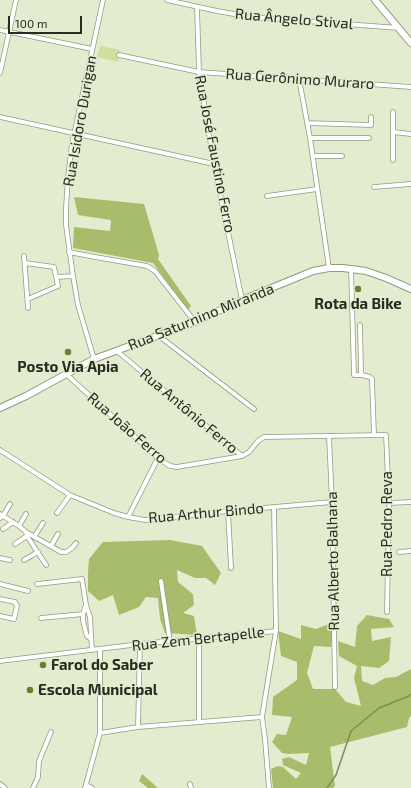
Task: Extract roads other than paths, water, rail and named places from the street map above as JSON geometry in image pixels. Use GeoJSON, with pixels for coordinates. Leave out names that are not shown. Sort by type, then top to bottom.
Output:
{"type":"FeatureCollection","features":[{"type":"Feature","properties":{"kind":"main road"},"geometry":{"type":"LineString","coordinates":[[375,0],[411,43]]}},
{"type":"Feature","properties":{"kind":"main road","name":"Rua Saturnino Miranda"},"geometry":{"type":"LineString","coordinates":[[0,408],[94,360],[195,322],[242,300],[313,271],[329,268],[351,268],[366,271],[411,288]]}},
{"type":"Feature","properties":{"kind":"street"},"geometry":{"type":"LineString","coordinates":[[0,73],[16,0]]}},
{"type":"Feature","properties":{"kind":"street","name":"Rua Isidoro Durigan"},"geometry":{"type":"LineString","coordinates":[[94,360],[78,305],[69,252],[66,225],[66,200],[74,133],[103,0]]}},
{"type":"Feature","properties":{"kind":"street","name":"Rua Ângelo Stival"},"geometry":{"type":"LineString","coordinates":[[167,0],[233,14],[399,28]]}},
{"type":"Feature","properties":{"kind":"street","name":"Rua José Faustino Ferro"},"geometry":{"type":"LineString","coordinates":[[197,7],[199,72],[214,164],[242,300]]}},
{"type":"Feature","properties":{"kind":"street"},"geometry":{"type":"LineString","coordinates":[[0,30],[92,50]]}},
{"type":"Feature","properties":{"kind":"street","name":"Rua Gerônimo Muraro"},"geometry":{"type":"LineString","coordinates":[[119,55],[199,72],[411,87]]}},
{"type":"Feature","properties":{"kind":"street"},"geometry":{"type":"LineString","coordinates":[[299,79],[308,123],[329,268]]}},
{"type":"Feature","properties":{"kind":"street"},"geometry":{"type":"LineString","coordinates":[[393,112],[393,160]]}},
{"type":"Feature","properties":{"kind":"street"},"geometry":{"type":"LineString","coordinates":[[0,117],[214,164]]}},
{"type":"Feature","properties":{"kind":"street"},"geometry":{"type":"LineString","coordinates":[[308,123],[371,125],[371,117]]}},
{"type":"Feature","properties":{"kind":"street"},"geometry":{"type":"LineString","coordinates":[[393,132],[411,134]]}},
{"type":"Feature","properties":{"kind":"street"},"geometry":{"type":"LineString","coordinates":[[310,138],[369,138]]}},
{"type":"Feature","properties":{"kind":"street"},"geometry":{"type":"LineString","coordinates":[[313,156],[342,156]]}},
{"type":"Feature","properties":{"kind":"street"},"geometry":{"type":"LineString","coordinates":[[374,187],[411,184]]}},
{"type":"Feature","properties":{"kind":"street"},"geometry":{"type":"LineString","coordinates":[[267,196],[317,189]]}},
{"type":"Feature","properties":{"kind":"street"},"geometry":{"type":"LineString","coordinates":[[69,252],[147,266],[155,271],[195,322]]}},
{"type":"Feature","properties":{"kind":"street"},"geometry":{"type":"LineString","coordinates":[[24,256],[28,308]]}},
{"type":"Feature","properties":{"kind":"street"},"geometry":{"type":"LineString","coordinates":[[25,264],[54,267],[58,286],[28,299]]}},
{"type":"Feature","properties":{"kind":"street"},"geometry":{"type":"LineString","coordinates":[[242,456],[249,452],[258,441],[264,437],[374,435],[372,379],[362,375],[354,375],[351,268]]}},
{"type":"Feature","properties":{"kind":"street"},"geometry":{"type":"LineString","coordinates":[[57,278],[73,276]]}},
{"type":"Feature","properties":{"kind":"street"},"geometry":{"type":"LineString","coordinates":[[360,325],[362,375]]}},
{"type":"Feature","properties":{"kind":"street"},"geometry":{"type":"LineString","coordinates":[[159,336],[254,409]]}},
{"type":"Feature","properties":{"kind":"street","name":"Rua Antônio Ferro"},"geometry":{"type":"LineString","coordinates":[[117,351],[242,456]]}},
{"type":"Feature","properties":{"kind":"street","name":"Rua João Ferro"},"geometry":{"type":"LineString","coordinates":[[66,374],[158,458],[170,466],[177,467],[242,456]]}},
{"type":"Feature","properties":{"kind":"street","name":"Rua Pedro Reva"},"geometry":{"type":"LineString","coordinates":[[374,435],[386,435],[389,502],[387,612]]}},
{"type":"Feature","properties":{"kind":"street","name":"Rua Alberto Balhana"},"geometry":{"type":"LineString","coordinates":[[329,436],[332,502],[335,686]]}},
{"type":"Feature","properties":{"kind":"street","name":"Rua Arthur Bindo"},"geometry":{"type":"LineString","coordinates":[[0,450],[70,495],[114,513],[145,520],[332,502]]}},
{"type":"Feature","properties":{"kind":"street"},"geometry":{"type":"LineString","coordinates":[[128,517],[158,458]]}},
{"type":"Feature","properties":{"kind":"street"},"geometry":{"type":"LineString","coordinates":[[57,513],[70,495]]}},
{"type":"Feature","properties":{"kind":"street"},"geometry":{"type":"LineString","coordinates":[[389,502],[411,502]]}},
{"type":"Feature","properties":{"kind":"street"},"geometry":{"type":"LineString","coordinates":[[10,504],[1,516],[19,526],[26,534],[46,565]]}},
{"type":"Feature","properties":{"kind":"street"},"geometry":{"type":"LineString","coordinates":[[269,788],[262,717],[276,631],[274,507]]}},
{"type":"Feature","properties":{"kind":"street"},"geometry":{"type":"LineString","coordinates":[[228,511],[231,568]]}},
{"type":"Feature","properties":{"kind":"street"},"geometry":{"type":"LineString","coordinates":[[19,526],[26,514]]}},
{"type":"Feature","properties":{"kind":"street"},"geometry":{"type":"LineString","coordinates":[[3,529],[13,522]]}},
{"type":"Feature","properties":{"kind":"street"},"geometry":{"type":"LineString","coordinates":[[34,537],[43,523]]}},
{"type":"Feature","properties":{"kind":"street"},"geometry":{"type":"LineString","coordinates":[[26,534],[61,552],[66,552],[76,543]]}},
{"type":"Feature","properties":{"kind":"street"},"geometry":{"type":"LineString","coordinates":[[15,544],[26,534]]}},
{"type":"Feature","properties":{"kind":"street"},"geometry":{"type":"LineString","coordinates":[[51,546],[58,534]]}},
{"type":"Feature","properties":{"kind":"street"},"geometry":{"type":"LineString","coordinates":[[399,552],[411,551]]}},
{"type":"Feature","properties":{"kind":"street"},"geometry":{"type":"LineString","coordinates":[[24,560],[38,552]]}},
{"type":"Feature","properties":{"kind":"street"},"geometry":{"type":"LineString","coordinates":[[0,558],[10,560]]}},
{"type":"Feature","properties":{"kind":"street"},"geometry":{"type":"LineString","coordinates":[[37,584],[82,578],[86,605],[90,617],[92,650]]}},
{"type":"Feature","properties":{"kind":"street"},"geometry":{"type":"LineString","coordinates":[[161,581],[170,642]]}},
{"type":"Feature","properties":{"kind":"street"},"geometry":{"type":"LineString","coordinates":[[0,584],[28,591]]}},
{"type":"Feature","properties":{"kind":"street"},"geometry":{"type":"LineString","coordinates":[[0,599],[15,602],[17,606],[14,619],[0,616]]}},
{"type":"Feature","properties":{"kind":"street"},"geometry":{"type":"LineString","coordinates":[[86,605],[83,614],[86,633],[91,639]]}},
{"type":"Feature","properties":{"kind":"street"},"geometry":{"type":"LineString","coordinates":[[41,618],[83,614]]}},
{"type":"Feature","properties":{"kind":"street","name":"Rua Zem Bertapelle"},"geometry":{"type":"LineString","coordinates":[[0,661],[140,644],[276,631]]}},
{"type":"Feature","properties":{"kind":"street"},"geometry":{"type":"LineString","coordinates":[[199,639],[199,722]]}},
{"type":"Feature","properties":{"kind":"street"},"geometry":{"type":"LineString","coordinates":[[138,728],[140,644]]}},
{"type":"Feature","properties":{"kind":"street"},"geometry":{"type":"LineString","coordinates":[[92,788],[85,787],[100,733],[100,649]]}},
{"type":"Feature","properties":{"kind":"street"},"geometry":{"type":"LineString","coordinates":[[100,733],[138,728],[262,717]]}},
{"type":"Feature","properties":{"kind":"street"},"geometry":{"type":"LineString","coordinates":[[33,788],[38,777],[39,761],[51,732]]}},
{"type":"Feature","properties":{"kind":"street"},"geometry":{"type":"LineString","coordinates":[[0,784],[5,788]]}},
{"type":"Feature","properties":{"kind":"waterway"},"geometry":{"type":"LineString","coordinates":[[327,788],[336,775],[351,731],[379,708],[411,694]]}},
{"type":"Feature","properties":{"kind":"place","name":"Rota da Bike"},"geometry":{"type":"Point","coordinates":[358,289]}},
{"type":"Feature","properties":{"kind":"place","name":"Posto Via Apia"},"geometry":{"type":"Point","coordinates":[68,352]}},
{"type":"Feature","properties":{"kind":"place","name":"Farol do Saber"},"geometry":{"type":"Point","coordinates":[43,665]}},
{"type":"Feature","properties":{"kind":"place","name":"Escola Municipal"},"geometry":{"type":"Point","coordinates":[30,690]}}]}
